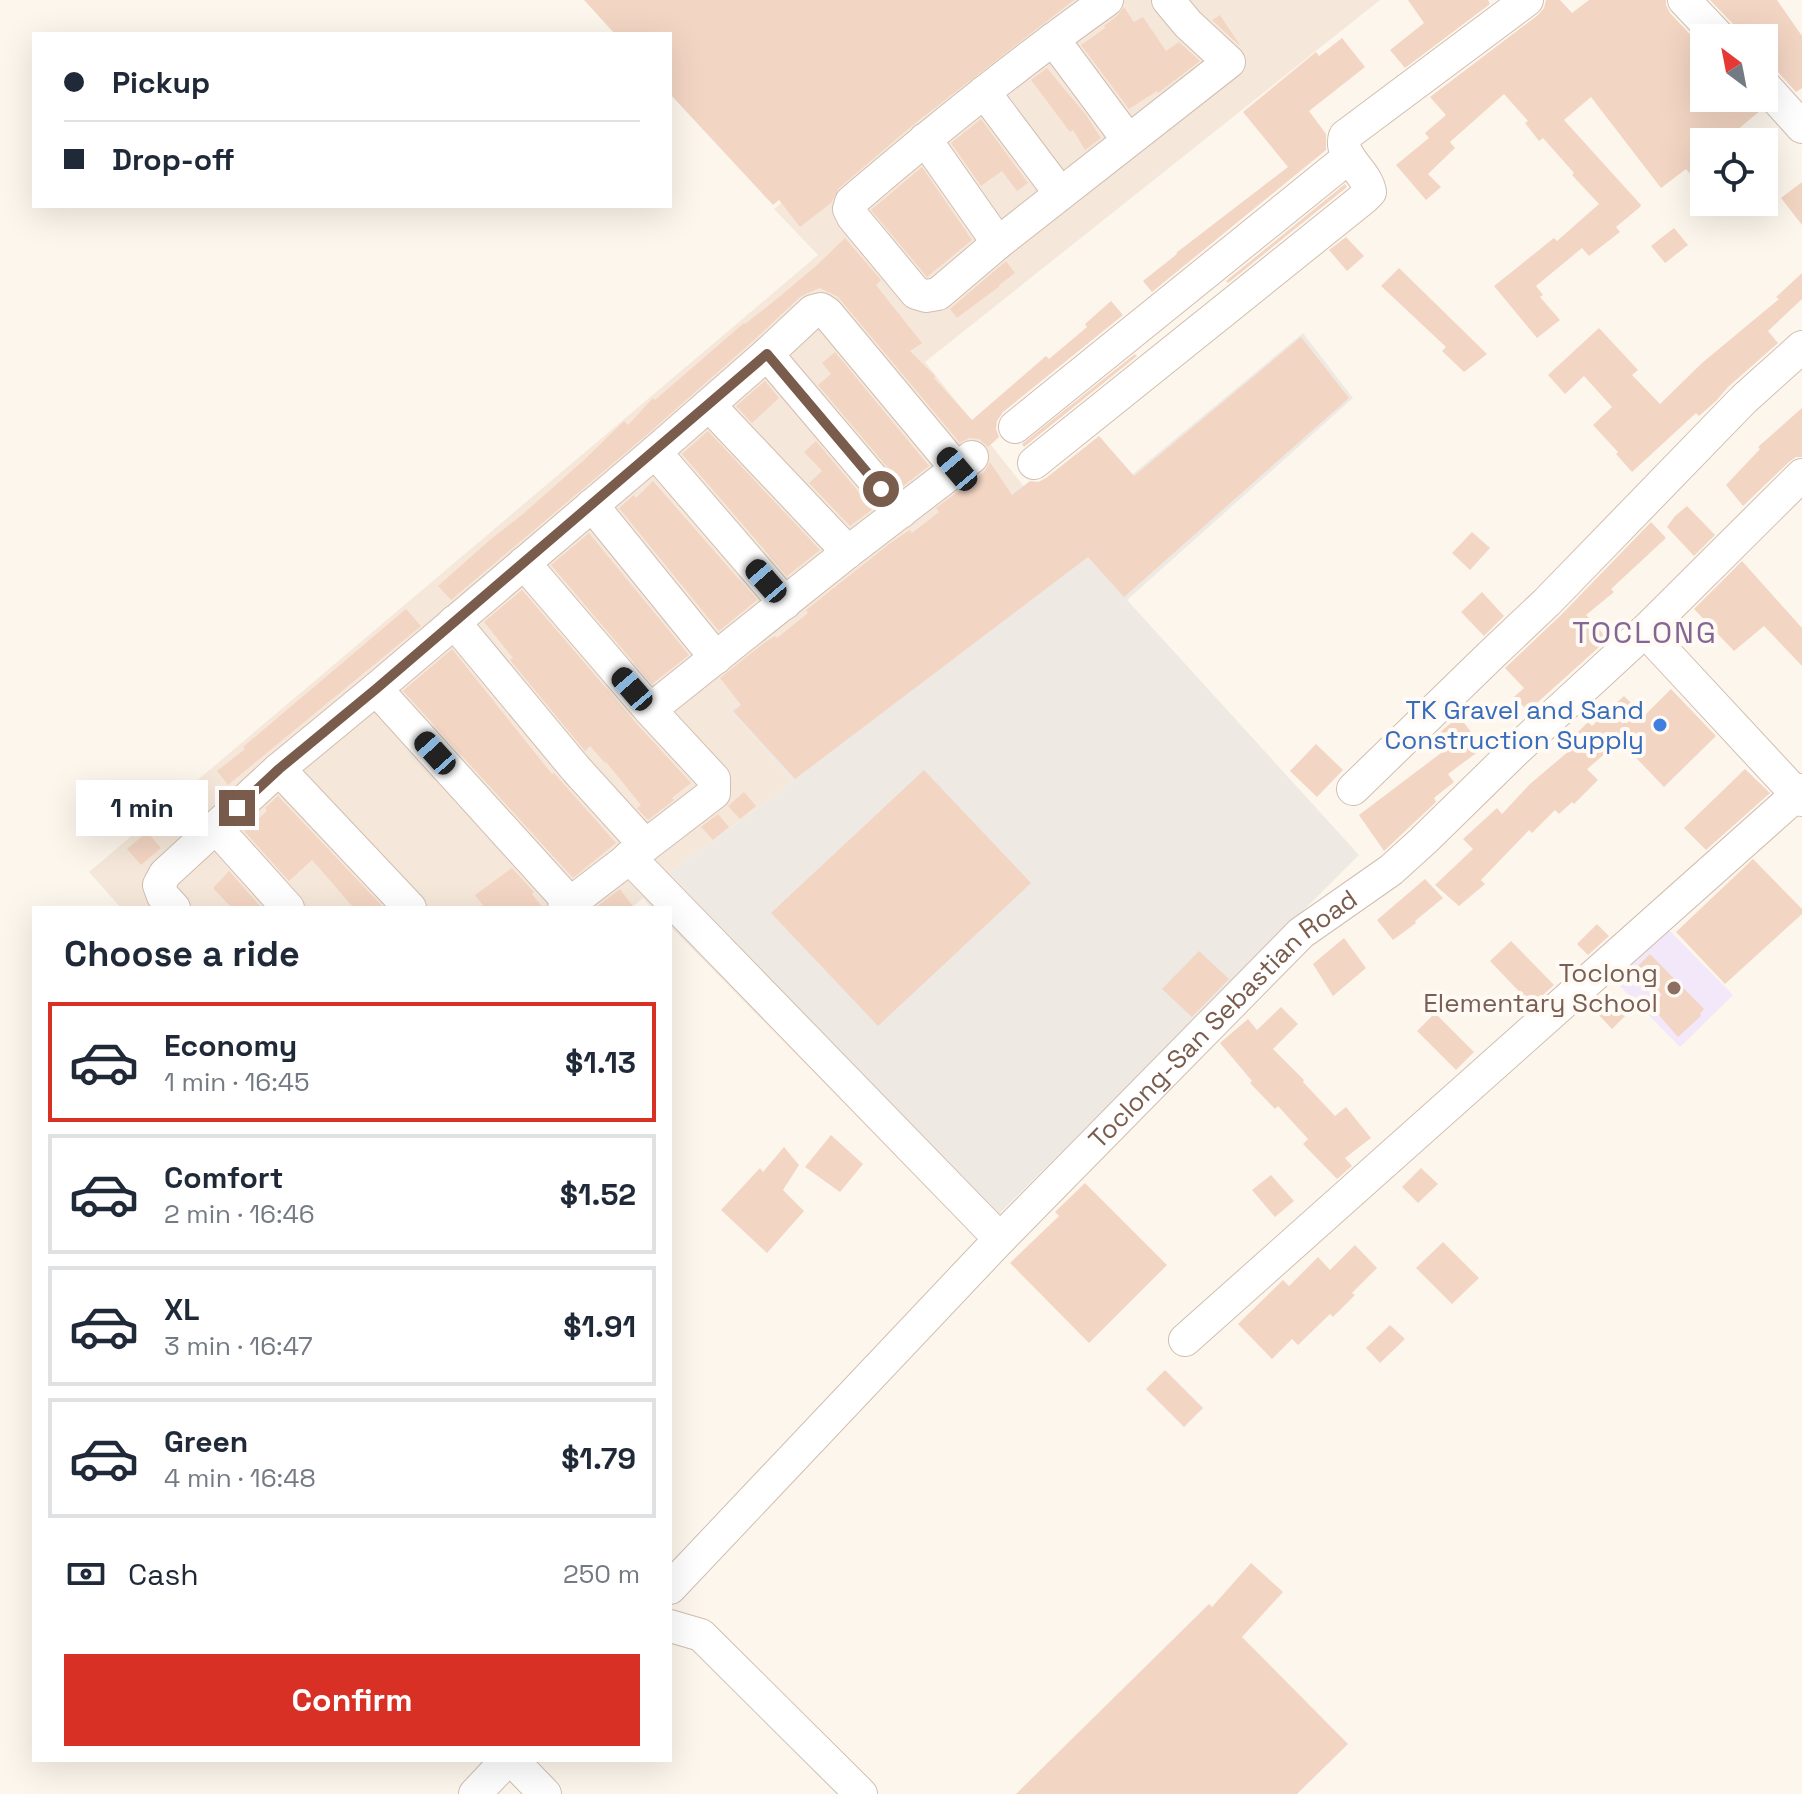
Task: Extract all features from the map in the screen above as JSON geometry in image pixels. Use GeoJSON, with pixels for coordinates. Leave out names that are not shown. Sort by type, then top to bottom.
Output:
{"type":"FeatureCollection","features":[{"type":"Feature","properties":{"kind":"street"},"geometry":{"type":"LineString","coordinates":[[1107,0],[984,92],[851,202],[849,209],[853,217],[916,293],[926,296],[938,294],[1060,193],[1229,62],[1188,24],[1168,0]]}},
{"type":"Feature","properties":{"kind":"street"},"geometry":{"type":"LineString","coordinates":[[1034,463],[1370,192],[1369,184],[1345,151],[1345,136],[1527,0]]}},
{"type":"Feature","properties":{"kind":"street"},"geometry":{"type":"LineString","coordinates":[[1684,0],[1707,24]]}},
{"type":"Feature","properties":{"kind":"street"},"geometry":{"type":"LineString","coordinates":[[1053,39],[1128,140]]}},
{"type":"Feature","properties":{"kind":"street"},"geometry":{"type":"LineString","coordinates":[[984,92],[1060,193]]}},
{"type":"Feature","properties":{"kind":"street"},"geometry":{"type":"LineString","coordinates":[[1778,100],[1802,127]]}},
{"type":"Feature","properties":{"kind":"street"},"geometry":{"type":"LineString","coordinates":[[925,139],[998,243]]}},
{"type":"Feature","properties":{"kind":"street"},"geometry":{"type":"LineString","coordinates":[[1015,427],[1349,157]]}},
{"type":"Feature","properties":{"kind":"street"},"geometry":{"type":"LineString","coordinates":[[172,906],[163,896],[159,885],[165,874],[279,769],[655,452],[813,311],[821,309],[964,463],[650,710]]}},
{"type":"Feature","properties":{"kind":"street"},"geometry":{"type":"LineString","coordinates":[[1353,789],[1547,602],[1744,399],[1802,347]]}},
{"type":"Feature","properties":{"kind":"street"},"geometry":{"type":"LineString","coordinates":[[767,354],[901,512]]}},
{"type":"Feature","properties":{"kind":"street"},"geometry":{"type":"LineString","coordinates":[[709,405],[848,552]]}},
{"type":"Feature","properties":{"kind":"street"},"geometry":{"type":"LineString","coordinates":[[655,452],[785,603]]}},
{"type":"Feature","properties":{"kind":"street","name":"Toclong-San Sebastian Road"},"geometry":{"type":"LineString","coordinates":[[672,1586],[1000,1239],[1301,933],[1407,856],[1645,631],[1802,475]]}},
{"type":"Feature","properties":{"kind":"street"},"geometry":{"type":"LineString","coordinates":[[592,505],[716,658]]}},
{"type":"Feature","properties":{"kind":"street"},"geometry":{"type":"LineString","coordinates":[[376,689],[567,906],[714,793],[714,779],[650,710],[524,563]]}},
{"type":"Feature","properties":{"kind":"street"},"geometry":{"type":"LineString","coordinates":[[454,622],[576,769],[637,851],[1000,1239]]}},
{"type":"Feature","properties":{"kind":"street"},"geometry":{"type":"LineString","coordinates":[[1185,1340],[1801,795],[1645,631]]}},
{"type":"Feature","properties":{"kind":"street"},"geometry":{"type":"LineString","coordinates":[[279,769],[408,906]]}},
{"type":"Feature","properties":{"kind":"street"},"geometry":{"type":"LineString","coordinates":[[216,828],[286,906]]}},
{"type":"Feature","properties":{"kind":"street"},"geometry":{"type":"LineString","coordinates":[[672,1627],[701,1635],[861,1794]]}},
{"type":"Feature","properties":{"kind":"street"},"geometry":{"type":"LineString","coordinates":[[475,1794],[507,1762]]}},
{"type":"Feature","properties":{"kind":"street"},"geometry":{"type":"LineString","coordinates":[[511,1762],[545,1794]]}},
{"type":"Feature","properties":{"kind":"shaded area"},"geometry":{"type":"Polygon","coordinates":[[[1032,0],[1380,0],[925,362],[1022,484],[730,709],[793,782],[669,873],[998,1215],[976,1238],[672,928],[672,906],[650,906],[643,898],[633,906],[119,906],[89,872],[818,255],[774,209],[1032,0]]]}},
{"type":"Feature","properties":{"kind":"shaded area"},"geometry":{"type":"Polygon","coordinates":[[[1303,333],[1353,398],[1127,600],[1359,855],[998,1215],[669,873],[793,782],[730,709],[1022,484],[1064,531],[1303,333]]]}},
{"type":"Feature","properties":{"kind":"shaded area","name":"Toclong Elementary School"},"geometry":{"type":"Polygon","coordinates":[[[1668,929],[1733,995],[1680,1047],[1615,981],[1668,929]]]}},
{"type":"Feature","properties":{"kind":"building"},"geometry":{"type":"Polygon","coordinates":[[[584,0],[1074,0],[914,124],[839,188],[831,203],[800,227],[779,200],[773,205],[672,96],[672,32],[613,32],[584,0]]]}},
{"type":"Feature","properties":{"kind":"building"},"geometry":{"type":"Polygon","coordinates":[[[1408,0],[1488,0],[1490,4],[1405,68],[1390,50],[1424,23],[1408,0]]]}},
{"type":"Feature","properties":{"kind":"building"},"geometry":{"type":"Polygon","coordinates":[[[1546,0],[1560,0],[1572,13],[1589,0],[1666,0],[1670,13],[1690,34],[1690,112],[1759,112],[1740,128],[1690,128],[1690,172],[1686,169],[1661,188],[1591,97],[1564,120],[1641,205],[1616,227],[1620,232],[1589,256],[1582,248],[1536,286],[1543,295],[1540,297],[1560,320],[1537,338],[1494,286],[1554,238],[1557,241],[1599,204],[1572,175],[1574,173],[1543,138],[1539,141],[1525,123],[1528,121],[1504,94],[1450,142],[1455,148],[1428,174],[1441,187],[1426,200],[1396,165],[1429,138],[1425,133],[1446,115],[1430,97],[1544,8],[1546,0]]]}},
{"type":"Feature","properties":{"kind":"building"},"geometry":{"type":"Polygon","coordinates":[[[1710,0],[1777,0],[1802,36],[1802,88],[1796,92],[1778,72],[1778,24],[1733,24],[1710,0]]]}},
{"type":"Feature","properties":{"kind":"building"},"geometry":{"type":"Polygon","coordinates":[[[1124,7],[1134,22],[1143,17],[1166,51],[1179,42],[1200,61],[1158,93],[1129,109],[1081,45],[1105,28],[1124,7]]]}},
{"type":"Feature","properties":{"kind":"building"},"geometry":{"type":"Polygon","coordinates":[[[1220,15],[1240,45],[1212,20],[1220,15]]]}},
{"type":"Feature","properties":{"kind":"building"},"geometry":{"type":"Polygon","coordinates":[[[1342,38],[1365,67],[1309,111],[1326,134],[1326,150],[1152,292],[1143,281],[1288,167],[1243,112],[1316,52],[1319,56],[1342,38]]]}},
{"type":"Feature","properties":{"kind":"building"},"geometry":{"type":"Polygon","coordinates":[[[1047,68],[1101,138],[1085,150],[1073,130],[1070,132],[1031,80],[1047,68]]]}},
{"type":"Feature","properties":{"kind":"building"},"geometry":{"type":"Polygon","coordinates":[[[981,119],[1028,183],[1017,191],[1002,171],[981,186],[951,143],[981,119]]]}},
{"type":"Feature","properties":{"kind":"building"},"geometry":{"type":"Polygon","coordinates":[[[922,167],[972,240],[927,277],[871,210],[922,167]]]}},
{"type":"Feature","properties":{"kind":"building"},"geometry":{"type":"Polygon","coordinates":[[[1802,182],[1802,225],[1781,198],[1802,182]]]}},
{"type":"Feature","properties":{"kind":"building"},"geometry":{"type":"Polygon","coordinates":[[[1345,184],[1347,187],[1228,283],[1226,281],[1345,184]]]}},
{"type":"Feature","properties":{"kind":"building"},"geometry":{"type":"Polygon","coordinates":[[[1674,228],[1688,245],[1665,263],[1651,246],[1674,228]]]}},
{"type":"Feature","properties":{"kind":"building"},"geometry":{"type":"Polygon","coordinates":[[[1346,237],[1364,256],[1347,271],[1329,250],[1346,237]]]}},
{"type":"Feature","properties":{"kind":"building"},"geometry":{"type":"Polygon","coordinates":[[[845,238],[881,280],[876,285],[922,343],[910,351],[972,420],[1046,356],[1049,359],[1087,327],[1085,324],[1111,301],[1123,315],[1003,412],[997,421],[999,437],[988,447],[979,439],[969,438],[960,443],[838,297],[820,288],[800,297],[643,438],[451,600],[438,586],[584,460],[624,421],[628,425],[653,398],[655,400],[773,302],[845,238]]]}},
{"type":"Feature","properties":{"kind":"building"},"geometry":{"type":"Polygon","coordinates":[[[1006,261],[1015,273],[957,318],[950,309],[1006,261]]]}},
{"type":"Feature","properties":{"kind":"building"},"geometry":{"type":"Polygon","coordinates":[[[1399,268],[1487,354],[1464,372],[1442,351],[1446,347],[1381,286],[1399,268]]]}},
{"type":"Feature","properties":{"kind":"building"},"geometry":{"type":"Polygon","coordinates":[[[1802,273],[1802,299],[1768,331],[1778,343],[1716,401],[1699,416],[1696,413],[1632,472],[1593,425],[1612,407],[1584,376],[1565,394],[1548,375],[1599,328],[1638,370],[1632,375],[1660,404],[1702,363],[1779,299],[1776,297],[1802,273]]]}},
{"type":"Feature","properties":{"kind":"building"},"geometry":{"type":"Polygon","coordinates":[[[1301,337],[1349,398],[1124,597],[1088,557],[795,779],[733,711],[741,705],[720,678],[764,643],[775,636],[777,638],[808,613],[806,610],[893,541],[910,530],[912,533],[939,512],[936,508],[984,472],[990,462],[1012,495],[1030,481],[1038,482],[1046,478],[1099,436],[1134,476],[1301,337]]]}},
{"type":"Feature","properties":{"kind":"building"},"geometry":{"type":"Polygon","coordinates":[[[835,352],[929,466],[903,486],[818,385],[831,374],[822,363],[835,352]]]}},
{"type":"Feature","properties":{"kind":"building"},"geometry":{"type":"Polygon","coordinates":[[[1135,354],[1137,356],[1024,447],[1022,444],[1135,354]]]}},
{"type":"Feature","properties":{"kind":"building"},"geometry":{"type":"Polygon","coordinates":[[[765,381],[779,398],[752,423],[736,406],[765,381]]]}},
{"type":"Feature","properties":{"kind":"building"},"geometry":{"type":"Polygon","coordinates":[[[1802,408],[1802,457],[1789,462],[1743,506],[1726,485],[1760,449],[1758,447],[1802,408]]]}},
{"type":"Feature","properties":{"kind":"building"},"geometry":{"type":"Polygon","coordinates":[[[708,431],[820,550],[787,576],[682,454],[708,431]]]}},
{"type":"Feature","properties":{"kind":"building"},"geometry":{"type":"Polygon","coordinates":[[[816,441],[873,509],[850,526],[809,483],[822,471],[804,452],[816,441]]]}},
{"type":"Feature","properties":{"kind":"building"},"geometry":{"type":"Polygon","coordinates":[[[653,481],[757,600],[719,631],[619,508],[634,495],[636,498],[653,481]]]}},
{"type":"Feature","properties":{"kind":"building"},"geometry":{"type":"Polygon","coordinates":[[[1687,506],[1715,535],[1694,556],[1667,527],[1687,506]]]}},
{"type":"Feature","properties":{"kind":"building"},"geometry":{"type":"Polygon","coordinates":[[[1651,522],[1666,538],[1611,589],[1614,592],[1586,615],[1608,639],[1528,711],[1514,697],[1524,688],[1505,668],[1651,522]]]}},
{"type":"Feature","properties":{"kind":"building"},"geometry":{"type":"Polygon","coordinates":[[[1472,532],[1490,548],[1470,570],[1452,553],[1472,532]]]}},
{"type":"Feature","properties":{"kind":"building"},"geometry":{"type":"Polygon","coordinates":[[[589,533],[689,655],[652,684],[551,565],[589,533]]]}},
{"type":"Feature","properties":{"kind":"building"},"geometry":{"type":"Polygon","coordinates":[[[1742,561],[1802,628],[1802,666],[1764,626],[1734,651],[1694,609],[1742,561]]]}},
{"type":"Feature","properties":{"kind":"building"},"geometry":{"type":"Polygon","coordinates":[[[522,590],[691,783],[648,820],[637,808],[641,805],[606,762],[590,746],[585,751],[510,660],[513,658],[484,622],[522,590]]]}},
{"type":"Feature","properties":{"kind":"building"},"geometry":{"type":"Polygon","coordinates":[[[1482,592],[1504,616],[1484,636],[1461,612],[1482,592]]]}},
{"type":"Feature","properties":{"kind":"building"},"geometry":{"type":"Polygon","coordinates":[[[406,609],[421,626],[228,785],[217,771],[406,609]]]}},
{"type":"Feature","properties":{"kind":"building"},"geometry":{"type":"Polygon","coordinates":[[[452,649],[552,774],[616,843],[573,878],[403,691],[452,649]]]}},
{"type":"Feature","properties":{"kind":"building"},"geometry":{"type":"Polygon","coordinates":[[[1671,689],[1716,736],[1664,787],[1620,741],[1587,769],[1598,780],[1574,804],[1572,802],[1559,814],[1555,810],[1532,833],[1529,830],[1481,880],[1485,884],[1459,906],[1435,885],[1473,849],[1463,839],[1497,808],[1502,814],[1530,784],[1576,745],[1571,739],[1588,722],[1592,726],[1624,696],[1644,716],[1671,689]]]}},
{"type":"Feature","properties":{"kind":"building"},"geometry":{"type":"Polygon","coordinates":[[[1459,716],[1483,748],[1448,774],[1454,782],[1434,798],[1436,802],[1384,851],[1359,815],[1441,753],[1431,740],[1459,716]]]}},
{"type":"Feature","properties":{"kind":"building"},"geometry":{"type":"Polygon","coordinates":[[[1316,744],[1343,770],[1317,797],[1290,771],[1316,744]]]}},
{"type":"Feature","properties":{"kind":"building"},"geometry":{"type":"Polygon","coordinates":[[[1745,769],[1770,793],[1706,850],[1684,828],[1745,769]]]}},
{"type":"Feature","properties":{"kind":"building"},"geometry":{"type":"Polygon","coordinates":[[[924,770],[1031,883],[878,1026],[771,913],[924,770]]]}},
{"type":"Feature","properties":{"kind":"building"},"geometry":{"type":"Polygon","coordinates":[[[744,792],[756,806],[740,819],[728,806],[744,792]]]}},
{"type":"Feature","properties":{"kind":"building"},"geometry":{"type":"Polygon","coordinates":[[[278,796],[382,906],[352,906],[312,860],[289,881],[244,831],[267,811],[265,808],[278,796]]]}},
{"type":"Feature","properties":{"kind":"building"},"geometry":{"type":"Polygon","coordinates":[[[718,814],[729,827],[713,840],[701,827],[718,814]]]}},
{"type":"Feature","properties":{"kind":"building"},"geometry":{"type":"Polygon","coordinates":[[[147,832],[161,848],[141,865],[127,849],[147,832]]]}},
{"type":"Feature","properties":{"kind":"building"},"geometry":{"type":"Polygon","coordinates":[[[1753,859],[1802,909],[1802,914],[1725,984],[1676,932],[1753,859]]]}},
{"type":"Feature","properties":{"kind":"building"},"geometry":{"type":"Polygon","coordinates":[[[512,868],[534,892],[532,894],[541,906],[483,906],[475,895],[512,868]]]}},
{"type":"Feature","properties":{"kind":"building"},"geometry":{"type":"Polygon","coordinates":[[[229,871],[260,906],[230,906],[213,888],[229,871]]]}},
{"type":"Feature","properties":{"kind":"building"},"geometry":{"type":"Polygon","coordinates":[[[1425,879],[1443,898],[1393,940],[1377,920],[1425,879]]]}},
{"type":"Feature","properties":{"kind":"building"},"geometry":{"type":"Polygon","coordinates":[[[620,889],[633,906],[598,906],[620,889]]]}},
{"type":"Feature","properties":{"kind":"building"},"geometry":{"type":"Polygon","coordinates":[[[1597,924],[1609,936],[1588,955],[1577,944],[1597,924]]]}},
{"type":"Feature","properties":{"kind":"building"},"geometry":{"type":"Polygon","coordinates":[[[1344,938],[1366,968],[1333,996],[1313,964],[1344,938]]]}},
{"type":"Feature","properties":{"kind":"building"},"geometry":{"type":"Polygon","coordinates":[[[1511,941],[1554,985],[1532,1005],[1490,961],[1511,941]]]}},
{"type":"Feature","properties":{"kind":"building"},"geometry":{"type":"Polygon","coordinates":[[[1199,951],[1229,979],[1192,1017],[1162,989],[1199,951]]]}},
{"type":"Feature","properties":{"kind":"building"},"geometry":{"type":"Polygon","coordinates":[[[1650,954],[1704,1009],[1701,1016],[1678,1037],[1650,1005],[1662,995],[1635,969],[1650,954]]]}},
{"type":"Feature","properties":{"kind":"building"},"geometry":{"type":"Polygon","coordinates":[[[1608,996],[1626,1015],[1612,1029],[1594,1010],[1608,996]]]}},
{"type":"Feature","properties":{"kind":"building"},"geometry":{"type":"Polygon","coordinates":[[[1281,1007],[1298,1024],[1273,1049],[1335,1116],[1346,1107],[1371,1138],[1345,1158],[1352,1166],[1337,1179],[1303,1144],[1308,1139],[1278,1106],[1275,1109],[1250,1083],[1252,1081],[1220,1043],[1248,1019],[1257,1030],[1281,1007]]]}},
{"type":"Feature","properties":{"kind":"building"},"geometry":{"type":"Polygon","coordinates":[[[1435,1013],[1474,1052],[1456,1070],[1417,1031],[1435,1013]]]}},
{"type":"Feature","properties":{"kind":"building"},"geometry":{"type":"Polygon","coordinates":[[[831,1135],[863,1164],[840,1192],[805,1167],[831,1135]]]}},
{"type":"Feature","properties":{"kind":"building"},"geometry":{"type":"Polygon","coordinates":[[[784,1147],[799,1165],[783,1190],[804,1211],[767,1253],[721,1210],[760,1168],[763,1172],[784,1147]]]}},
{"type":"Feature","properties":{"kind":"building"},"geometry":{"type":"Polygon","coordinates":[[[1421,1168],[1438,1184],[1418,1203],[1402,1187],[1421,1168]]]}},
{"type":"Feature","properties":{"kind":"building"},"geometry":{"type":"Polygon","coordinates":[[[1271,1175],[1294,1201],[1275,1217],[1252,1190],[1271,1175]]]}},
{"type":"Feature","properties":{"kind":"building"},"geometry":{"type":"Polygon","coordinates":[[[1085,1183],[1167,1265],[1089,1343],[1010,1263],[1059,1216],[1055,1212],[1085,1183]]]}},
{"type":"Feature","properties":{"kind":"building"},"geometry":{"type":"Polygon","coordinates":[[[1443,1242],[1479,1278],[1452,1304],[1416,1268],[1443,1242]]]}},
{"type":"Feature","properties":{"kind":"building"},"geometry":{"type":"Polygon","coordinates":[[[1355,1245],[1377,1268],[1333,1317],[1330,1314],[1298,1345],[1292,1339],[1272,1359],[1238,1324],[1283,1280],[1289,1286],[1318,1257],[1330,1270],[1355,1245]]]}},
{"type":"Feature","properties":{"kind":"building"},"geometry":{"type":"Polygon","coordinates":[[[1390,1325],[1405,1339],[1380,1363],[1366,1348],[1390,1325]]]}},
{"type":"Feature","properties":{"kind":"building"},"geometry":{"type":"Polygon","coordinates":[[[1165,1370],[1203,1408],[1184,1427],[1146,1389],[1165,1370]]]}},
{"type":"Feature","properties":{"kind":"building"},"geometry":{"type":"Polygon","coordinates":[[[1251,1563],[1283,1592],[1242,1637],[1348,1744],[1297,1794],[1016,1794],[1209,1604],[1212,1607],[1251,1563]]]}},
{"type":"Feature","properties":{"kind":"place","name":"TK Gravel and Sand Construction Supply"},"geometry":{"type":"Point","coordinates":[1660,725]}},
{"type":"Feature","properties":{"kind":"place","name":"Toclong Elementary School"},"geometry":{"type":"Point","coordinates":[1674,988]}},
{"type":"Feature","properties":{"kind":"district","name":"TOCLONG"},"geometry":{"type":"Point","coordinates":[1645,632]}},
{"type":"Feature","properties":{"kind":"route"},"geometry":{"type":"LineString","coordinates":[[237,808],[767,354],[881,489]]}}]}
